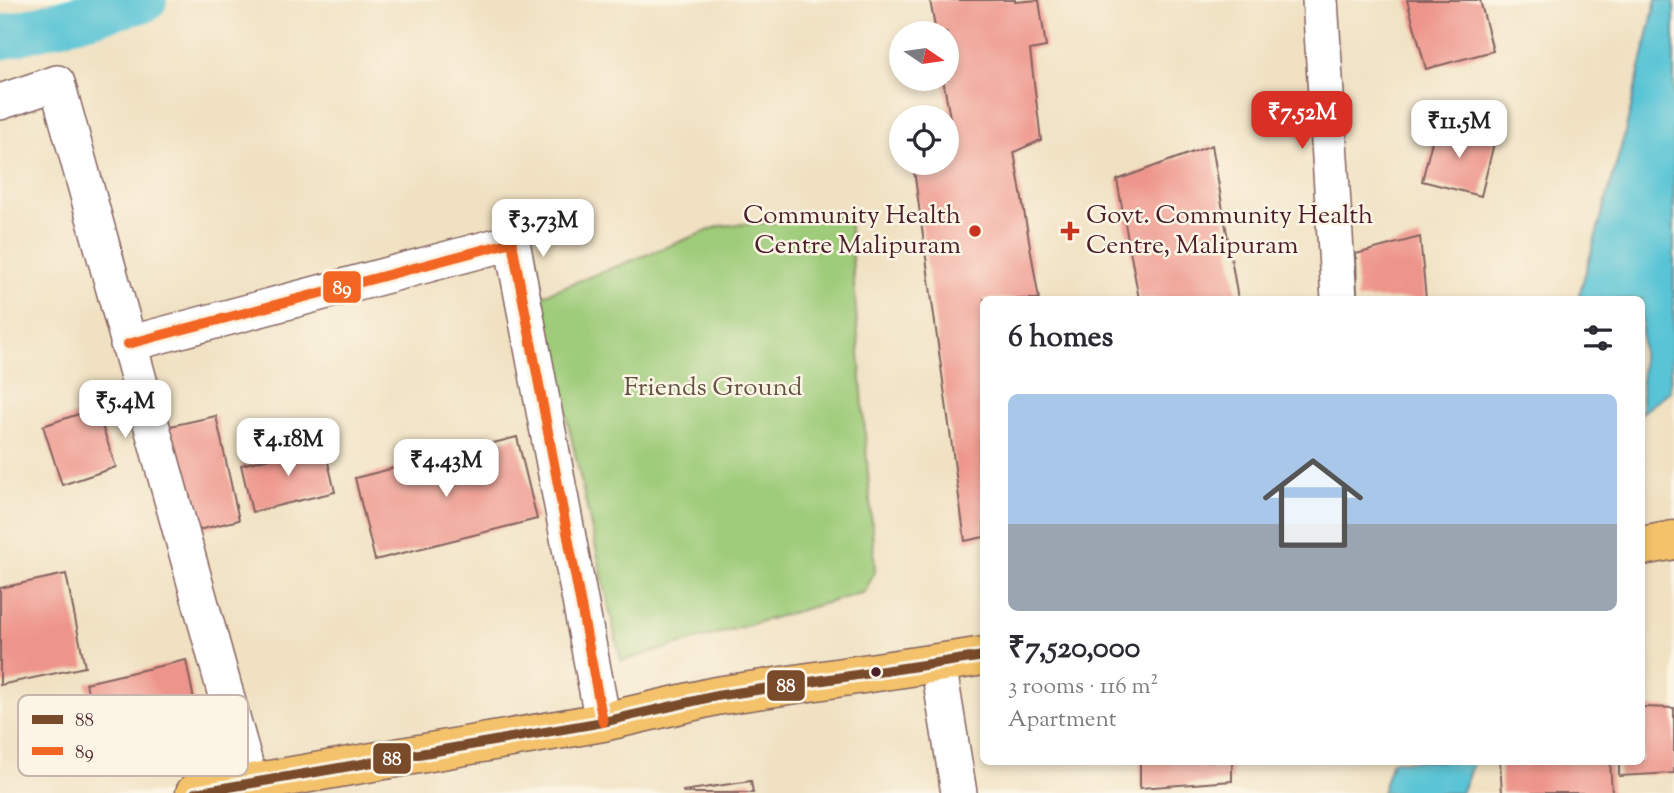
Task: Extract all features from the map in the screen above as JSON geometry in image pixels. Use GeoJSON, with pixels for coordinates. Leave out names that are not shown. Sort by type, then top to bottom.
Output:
{"type":"FeatureCollection","features":[{"type":"Feature","properties":{"kind":"main road"},"geometry":{"type":"LineString","coordinates":[[1645,545],[1674,540]]}},
{"type":"Feature","properties":{"kind":"main road"},"geometry":{"type":"LineString","coordinates":[[195,793],[603,722],[716,696],[980,657]]}},
{"type":"Feature","properties":{"kind":"street"},"geometry":{"type":"LineString","coordinates":[[1320,0],[1339,296]]}},
{"type":"Feature","properties":{"kind":"street"},"geometry":{"type":"LineString","coordinates":[[0,102],[57,83],[226,695]]}},
{"type":"Feature","properties":{"kind":"street"},"geometry":{"type":"LineString","coordinates":[[128,344],[512,242],[603,722]]}},
{"type":"Feature","properties":{"kind":"street"},"geometry":{"type":"LineString","coordinates":[[938,663],[959,793]]}},
{"type":"Feature","properties":{"kind":"street"},"geometry":{"type":"LineString","coordinates":[[248,775],[250,782]]}},
{"type":"Feature","properties":{"kind":"green space","name":"Friends Ground"},"geometry":{"type":"Polygon","coordinates":[[[849,216],[875,570],[865,592],[621,661],[540,296],[720,226],[849,216]]]}},
{"type":"Feature","properties":{"kind":"water"},"geometry":{"type":"Polygon","coordinates":[[[1656,0],[1674,0],[1674,318],[1670,391],[1645,411],[1645,296],[1579,296],[1624,137],[1656,0]]]}},
{"type":"Feature","properties":{"kind":"water"},"geometry":{"type":"Polygon","coordinates":[[[1391,765],[1472,765],[1461,793],[1382,793],[1391,765]]]}},
{"type":"Feature","properties":{"kind":"building","name":"Community Health Centre Malipuram"},"geometry":{"type":"Polygon","coordinates":[[[930,0],[1039,0],[1046,47],[1030,50],[1041,140],[1014,152],[1038,296],[980,296],[980,538],[965,541],[915,175],[959,175],[959,105],[948,105],[945,91],[959,91],[959,21],[934,21],[930,0]]]}},
{"type":"Feature","properties":{"kind":"building"},"geometry":{"type":"Polygon","coordinates":[[[1407,0],[1480,0],[1493,51],[1426,69],[1407,0]]]}},
{"type":"Feature","properties":{"kind":"building"},"geometry":{"type":"Polygon","coordinates":[[[1436,125],[1495,139],[1481,196],[1422,181],[1436,125]]]}},
{"type":"Feature","properties":{"kind":"building"},"geometry":{"type":"Polygon","coordinates":[[[1212,145],[1237,296],[1138,296],[1117,180],[1212,145]]]}},
{"type":"Feature","properties":{"kind":"building"},"geometry":{"type":"Polygon","coordinates":[[[1420,237],[1426,296],[1357,296],[1356,254],[1420,237]]]}},
{"type":"Feature","properties":{"kind":"building"},"geometry":{"type":"Polygon","coordinates":[[[96,408],[116,467],[62,485],[43,426],[96,408]]]}},
{"type":"Feature","properties":{"kind":"building"},"geometry":{"type":"Polygon","coordinates":[[[216,416],[239,520],[190,532],[166,427],[216,416]]]}},
{"type":"Feature","properties":{"kind":"building"},"geometry":{"type":"Polygon","coordinates":[[[517,437],[537,519],[375,560],[355,478],[517,437]]]}},
{"type":"Feature","properties":{"kind":"building"},"geometry":{"type":"Polygon","coordinates":[[[324,445],[335,492],[252,512],[241,465],[324,445]]]}},
{"type":"Feature","properties":{"kind":"building"},"geometry":{"type":"Polygon","coordinates":[[[66,574],[85,667],[0,685],[0,588],[66,574]]]}},
{"type":"Feature","properties":{"kind":"building"},"geometry":{"type":"Polygon","coordinates":[[[186,660],[193,695],[89,695],[86,683],[186,660]]]}},
{"type":"Feature","properties":{"kind":"building"},"geometry":{"type":"Polygon","coordinates":[[[1645,707],[1674,708],[1674,773],[1619,776],[1619,765],[1645,765],[1645,707]]]}},
{"type":"Feature","properties":{"kind":"building"},"geometry":{"type":"Polygon","coordinates":[[[1140,765],[1232,765],[1232,781],[1140,788],[1140,765]]]}},
{"type":"Feature","properties":{"kind":"building"},"geometry":{"type":"Polygon","coordinates":[[[1500,765],[1610,765],[1612,793],[1502,793],[1500,765]]]}},
{"type":"Feature","properties":{"kind":"building"},"geometry":{"type":"Polygon","coordinates":[[[751,781],[753,793],[683,791],[751,781]]]}},
{"type":"Feature","properties":{"kind":"waterway"},"geometry":{"type":"LineString","coordinates":[[0,38],[145,0]]}},
{"type":"Feature","properties":{"kind":"transit line","name":"89"},"geometry":{"type":"LineString","coordinates":[[128,344],[512,242],[603,722]]}},
{"type":"Feature","properties":{"kind":"transit line","name":"88"},"geometry":{"type":"LineString","coordinates":[[195,793],[603,722],[716,696],[980,657]]}},
{"type":"Feature","properties":{"kind":"place","name":"Community Health Centre Malipuram"},"geometry":{"type":"Point","coordinates":[975,231]}},
{"type":"Feature","properties":{"kind":"place","name":"Govt. Community Health Centre, Malipuram"},"geometry":{"type":"Point","coordinates":[1070,231]}}]}
